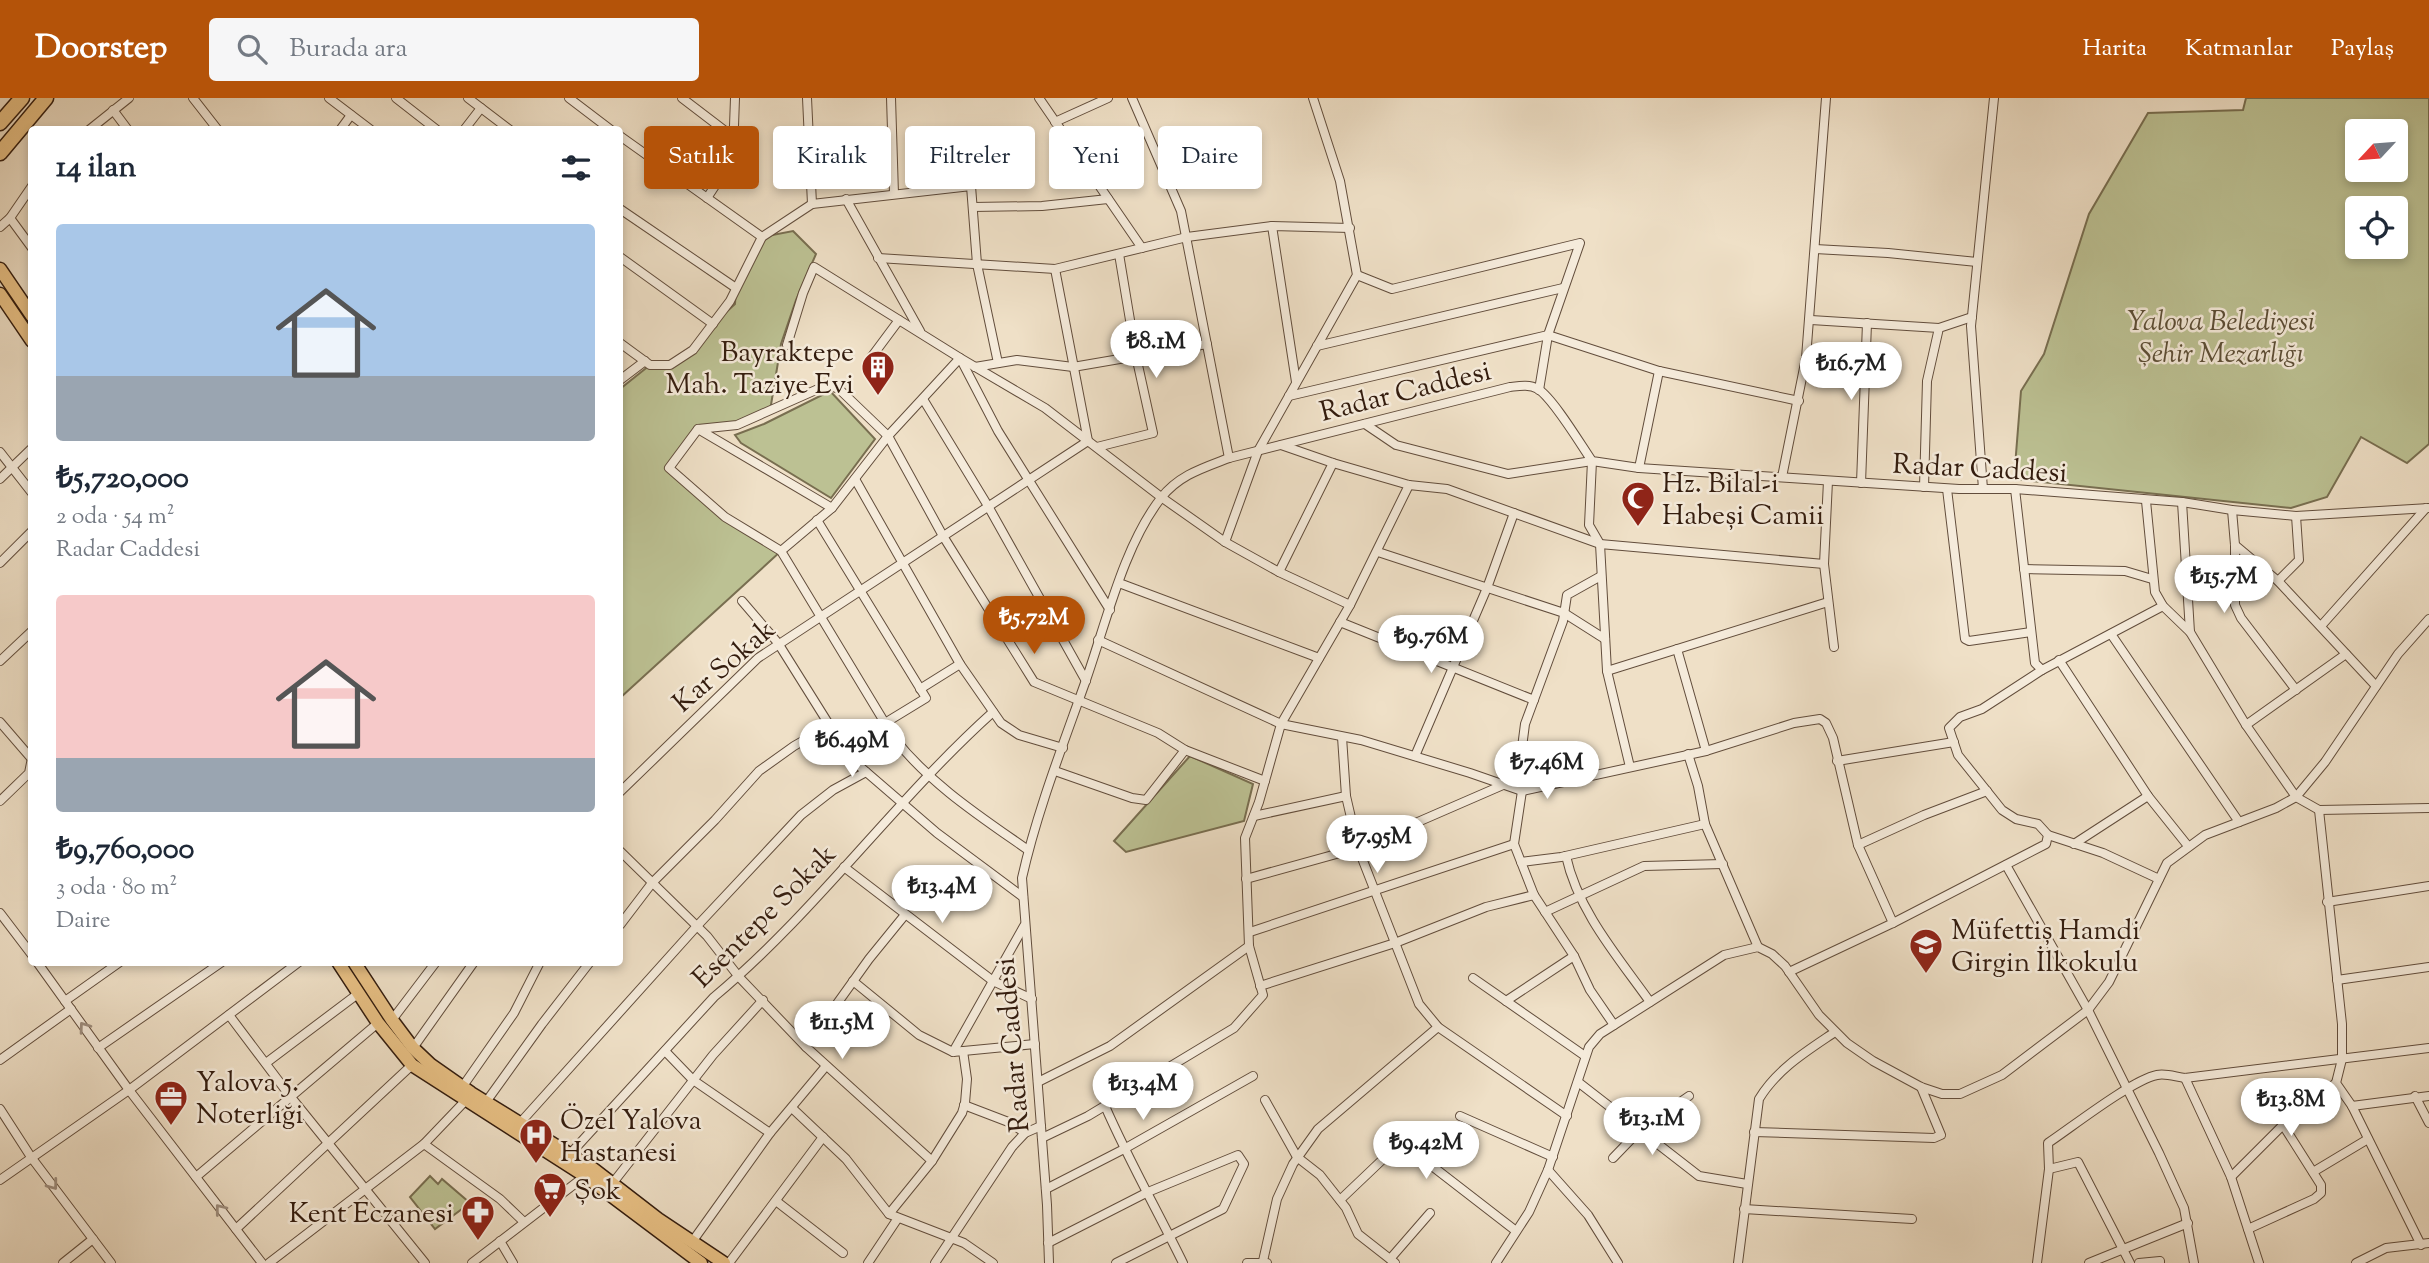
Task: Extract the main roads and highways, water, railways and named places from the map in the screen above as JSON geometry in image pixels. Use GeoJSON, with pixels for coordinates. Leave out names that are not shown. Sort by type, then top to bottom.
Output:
{"type":"FeatureCollection","features":[{"type":"Feature","properties":{"kind":"highway"},"geometry":{"type":"LineString","coordinates":[[0,123],[22,98]]}},
{"type":"Feature","properties":{"kind":"highway"},"geometry":{"type":"LineString","coordinates":[[0,153],[46,98]]}},
{"type":"Feature","properties":{"kind":"main road"},"geometry":{"type":"LineString","coordinates":[[0,269],[28,309]]}},
{"type":"Feature","properties":{"kind":"main road"},"geometry":{"type":"LineString","coordinates":[[0,294],[28,335]]}},
{"type":"Feature","properties":{"kind":"main road"},"geometry":{"type":"LineString","coordinates":[[341,966],[377,1023],[412,1065],[486,1102],[570,1154],[726,1263]]}},
{"type":"Feature","properties":{"kind":"main road"},"geometry":{"type":"LineString","coordinates":[[357,966],[413,1048],[431,1065],[701,1263]]}},
{"type":"Feature","properties":{"kind":"place","name":"Bayraktepe Mah. Taziye Evi"},"geometry":{"type":"Point","coordinates":[878,397]}},
{"type":"Feature","properties":{"kind":"place","name":"Hz. Bilal-i Habeşi Camii"},"geometry":{"type":"Point","coordinates":[1638,528]}},
{"type":"Feature","properties":{"kind":"place","name":"Müfettiş Hamdi Girgin İlkokulu"},"geometry":{"type":"Point","coordinates":[1926,975]}},
{"type":"Feature","properties":{"kind":"place","name":"Yalova 5. Noterliği"},"geometry":{"type":"Point","coordinates":[171,1127]}},
{"type":"Feature","properties":{"kind":"place","name":"Özel Yalova Hastanesi"},"geometry":{"type":"Point","coordinates":[536,1165]}},
{"type":"Feature","properties":{"kind":"place","name":"Şok"},"geometry":{"type":"Point","coordinates":[550,1219]}},
{"type":"Feature","properties":{"kind":"place","name":"Kent Eczanesi"},"geometry":{"type":"Point","coordinates":[478,1242]}},
{"type":"Feature","properties":{"kind":"park label","name":"Yalova Belediyesi Şehir Mezarlığı"},"geometry":{"type":"Point","coordinates":[2221,336]}}]}
